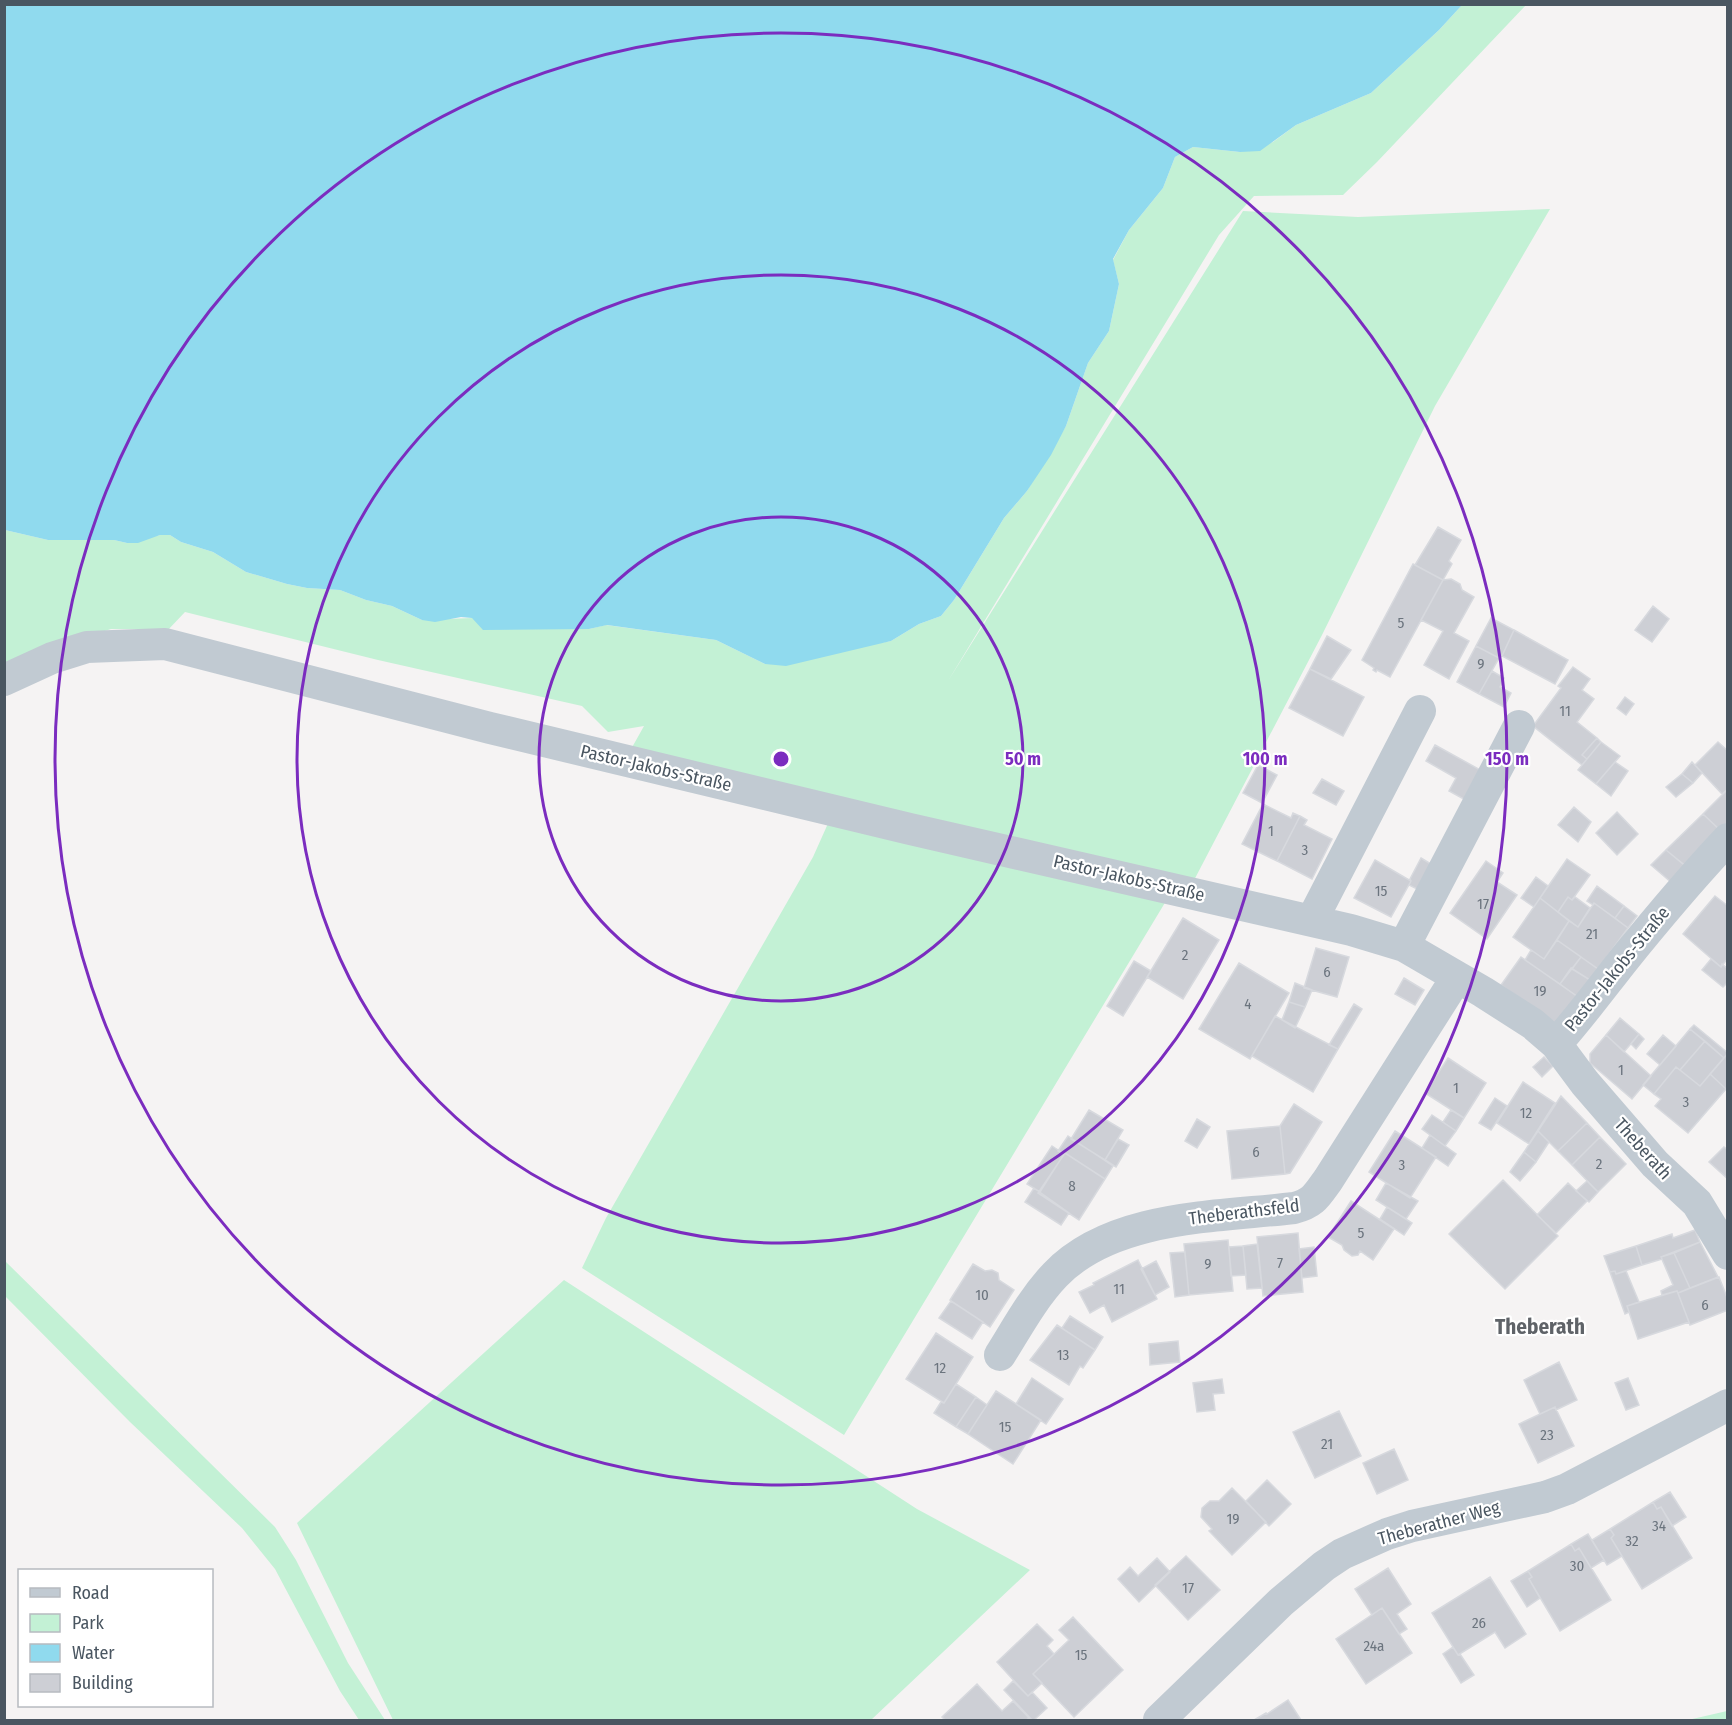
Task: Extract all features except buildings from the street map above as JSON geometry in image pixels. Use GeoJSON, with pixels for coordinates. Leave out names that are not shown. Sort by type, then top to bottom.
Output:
{"type":"FeatureCollection","features":[{"type":"Feature","properties":{"kind":"street","name":"Pastor-Jakobs-Straße"},"geometry":{"type":"LineString","coordinates":[[4,680],[52,658],[87,646],[165,644],[584,750],[899,826],[1312,920],[1404,946],[1533,1024],[1556,1044],[1585,1012],[1622,962],[1678,894],[1728,839]]}},
{"type":"Feature","properties":{"kind":"street"},"geometry":{"type":"LineString","coordinates":[[1312,920],[1420,711]]}},
{"type":"Feature","properties":{"kind":"street"},"geometry":{"type":"LineString","coordinates":[[1404,946],[1519,726]]}},
{"type":"Feature","properties":{"kind":"street","name":"Theberathsfeld"},"geometry":{"type":"LineString","coordinates":[[1000,1355],[1055,1275],[1091,1248],[1123,1234],[1158,1223],[1294,1208],[1307,1205],[1317,1197],[1457,977]]}},
{"type":"Feature","properties":{"kind":"street","name":"Theberath"},"geometry":{"type":"LineString","coordinates":[[1556,1044],[1585,1083],[1655,1164],[1697,1203],[1728,1254]]}},
{"type":"Feature","properties":{"kind":"street","name":"Theberather Weg"},"geometry":{"type":"LineString","coordinates":[[1159,1720],[1281,1602],[1342,1554],[1403,1528],[1545,1497],[1567,1489],[1728,1405]]}},
{"type":"Feature","properties":{"kind":"green space"},"geometry":{"type":"Polygon","coordinates":[[[1462,5],[1526,5],[1343,195],[1254,196],[1219,235],[948,681],[1243,211],[1358,217],[1550,209],[1435,406],[1322,635],[1191,886],[630,751],[644,726],[608,732],[582,706],[378,660],[185,612],[166,632],[111,629],[49,649],[5,671],[5,530],[48,540],[114,540],[127,543],[160,535],[170,535],[181,542],[213,552],[246,572],[307,588],[340,590],[366,600],[392,606],[422,620],[472,618],[589,629],[606,625],[716,640],[765,664],[891,641],[919,624],[941,616],[954,600],[1004,518],[1027,491],[1066,426],[1088,363],[1109,331],[1119,284],[1113,260],[1129,230],[1163,188],[1175,157],[1193,147],[1240,152],[1273,142],[1296,125],[1371,93],[1439,30],[1462,5]]]}},
{"type":"Feature","properties":{"kind":"green space"},"geometry":{"type":"Polygon","coordinates":[[[830,819],[1166,901],[844,1435],[582,1268],[606,1218],[813,857],[830,819]]]}},
{"type":"Feature","properties":{"kind":"green space"},"geometry":{"type":"Polygon","coordinates":[[[5,1261],[275,1527],[296,1560],[348,1663],[385,1720],[359,1720],[340,1691],[275,1569],[242,1528],[130,1422],[5,1296],[5,1261]]]}},
{"type":"Feature","properties":{"kind":"green space"},"geometry":{"type":"Polygon","coordinates":[[[564,1280],[917,1509],[1030,1570],[871,1720],[393,1720],[297,1523],[564,1280]]]}},
{"type":"Feature","properties":{"kind":"green space"},"geometry":{"type":"Polygon","coordinates":[[[1727,1711],[1727,1720],[1688,1720],[1727,1711]]]}},
{"type":"Feature","properties":{"kind":"water"},"geometry":{"type":"Polygon","coordinates":[[[5,4],[1462,5],[1439,30],[1371,93],[1296,125],[1260,151],[1240,152],[1193,147],[1175,157],[1163,188],[1129,230],[1113,259],[1119,284],[1109,331],[1088,363],[1066,426],[1051,455],[1027,491],[1004,518],[954,600],[941,616],[919,624],[891,641],[786,666],[765,664],[716,640],[607,625],[589,629],[483,630],[472,618],[461,617],[435,622],[422,620],[392,606],[366,600],[340,590],[307,588],[246,572],[213,552],[181,542],[170,535],[160,535],[138,543],[127,543],[114,540],[48,540],[5,530],[5,4]]]}},
{"type":"Feature","properties":{"kind":"district","name":"Theberath"},"geometry":{"type":"Point","coordinates":[1540,1327]}}]}
